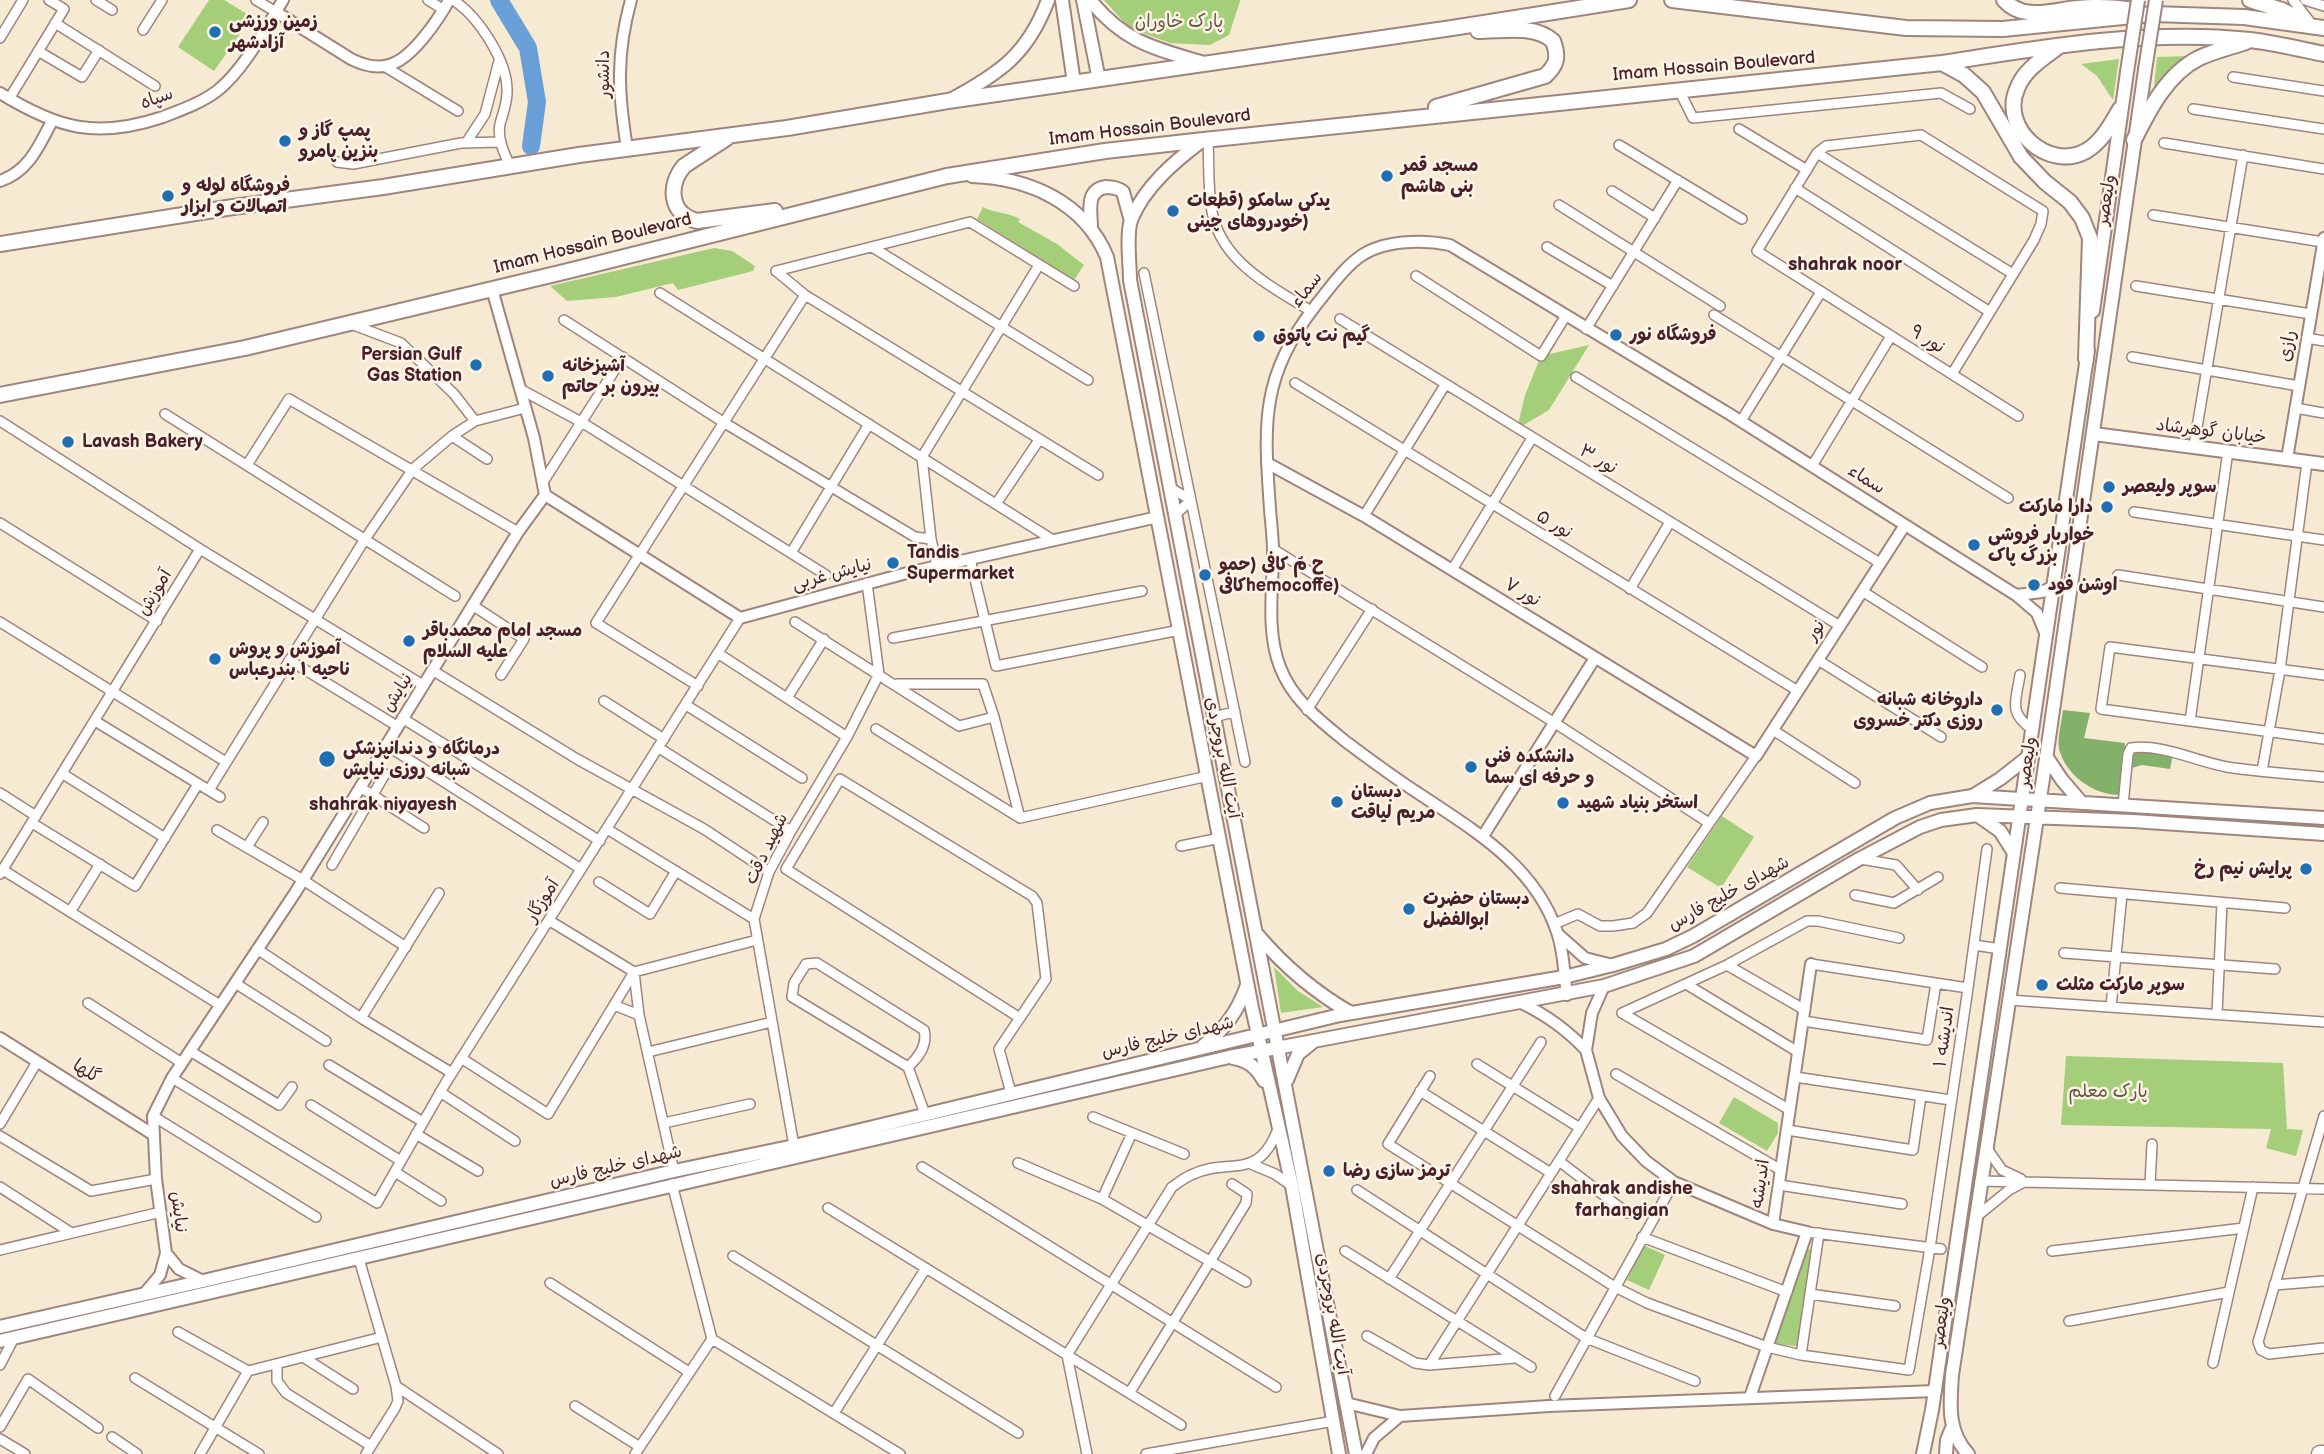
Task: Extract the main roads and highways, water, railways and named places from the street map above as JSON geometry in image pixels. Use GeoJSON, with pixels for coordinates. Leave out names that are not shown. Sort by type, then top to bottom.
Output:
{"type":"FeatureCollection","features":[{"type":"Feature","properties":{"kind":"main road"},"geometry":{"type":"LineString","coordinates":[[948,101],[983,82],[1012,61],[1035,29],[1048,0]]}},
{"type":"Feature","properties":{"kind":"main road"},"geometry":{"type":"LineString","coordinates":[[1062,0],[1074,83]]}},
{"type":"Feature","properties":{"kind":"main road"},"geometry":{"type":"LineString","coordinates":[[1083,0],[1099,80]]}},
{"type":"Feature","properties":{"kind":"main road"},"geometry":{"type":"LineString","coordinates":[[1090,0],[1107,21],[1128,37],[1153,48],[1208,64]]}},
{"type":"Feature","properties":{"kind":"main road"},"geometry":{"type":"LineString","coordinates":[[0,244],[1629,0]]}},
{"type":"Feature","properties":{"kind":"main road"},"geometry":{"type":"LineString","coordinates":[[1672,0],[1893,27],[1940,30],[2041,26],[2133,15],[2244,17],[2319,27]]}},
{"type":"Feature","properties":{"kind":"main road"},"geometry":{"type":"LineString","coordinates":[[2004,0],[2016,10],[2034,13],[2108,7],[2163,15]]}},
{"type":"Feature","properties":{"kind":"main road","name":"ولیعصر"},"geometry":{"type":"LineString","coordinates":[[1968,1454],[1959,1444],[1952,1428],[1952,1375],[2040,799],[2094,434],[2114,269],[2156,0]]}},
{"type":"Feature","properties":{"kind":"main road"},"geometry":{"type":"LineString","coordinates":[[2250,0],[2282,10],[2319,27]]}},
{"type":"Feature","properties":{"kind":"main road","name":"ولیعصر"},"geometry":{"type":"LineString","coordinates":[[1923,1454],[1935,1391],[2018,818],[2047,638],[2137,3]]}},
{"type":"Feature","properties":{"kind":"main road"},"geometry":{"type":"LineString","coordinates":[[1397,118],[1545,76],[1556,64],[1553,41],[1542,33],[1532,30],[1472,31],[1452,28]]}},
{"type":"Feature","properties":{"kind":"main road","name":"Imam Hossain Boulevard"},"geometry":{"type":"LineString","coordinates":[[0,395],[245,348],[947,176],[1105,151],[1397,118],[1942,63],[2101,41],[2186,37],[2253,40],[2324,54]]}},
{"type":"Feature","properties":{"kind":"main road"},"geometry":{"type":"LineString","coordinates":[[2134,140],[2174,76],[2199,58],[2253,40]]}},
{"type":"Feature","properties":{"kind":"main road"},"geometry":{"type":"LineString","coordinates":[[1069,50],[1077,54],[1088,52],[1092,45]]}},
{"type":"Feature","properties":{"kind":"main road"},"geometry":{"type":"LineString","coordinates":[[2060,46],[2026,74],[2015,93],[2015,118],[2024,137],[2052,154],[2075,155],[2085,151],[2102,136],[2120,109]]}},
{"type":"Feature","properties":{"kind":"main road"},"geometry":{"type":"LineString","coordinates":[[1942,63],[1964,75],[1983,92],[2021,157],[2045,182],[2070,202],[2082,218],[2090,239],[2087,359]]}},
{"type":"Feature","properties":{"kind":"main road"},"geometry":{"type":"LineString","coordinates":[[731,135],[684,166],[676,177],[674,200],[680,210],[691,219],[703,221],[853,199]]}},
{"type":"Feature","properties":{"kind":"main road","name":"آیت الله بروجردی"},"geometry":{"type":"LineString","coordinates":[[1206,139],[1165,171],[1150,188],[1131,221],[1130,280],[1356,1454]]}},
{"type":"Feature","properties":{"kind":"main road","name":"آیت الله بروجردی"},"geometry":{"type":"LineString","coordinates":[[947,176],[1001,178],[1028,184],[1057,199],[1091,228],[1107,257],[1261,1050],[1292,1186],[1339,1454]]}},
{"type":"Feature","properties":{"kind":"main road"},"geometry":{"type":"LineString","coordinates":[[1091,228],[1091,199],[1096,191],[1106,187],[1123,192],[1131,221]]}},
{"type":"Feature","properties":{"kind":"main road","name":"خیابان گوهرشاد"},"geometry":{"type":"LineString","coordinates":[[2094,434],[2324,464]]}},
{"type":"Feature","properties":{"kind":"main road"},"geometry":{"type":"LineString","coordinates":[[2046,756],[2081,802]]}},
{"type":"Feature","properties":{"kind":"main road"},"geometry":{"type":"LineString","coordinates":[[1972,796],[2028,757]]}},
{"type":"Feature","properties":{"kind":"main road","name":"شهدای خلیج فارس"},"geometry":{"type":"LineString","coordinates":[[0,1326],[499,1219],[794,1146],[894,1127],[925,1114],[1275,1030],[1352,1013],[1564,977],[1613,965],[1666,949],[1693,936],[1913,809],[1930,803],[1972,796],[2324,818]]}},
{"type":"Feature","properties":{"kind":"main road"},"geometry":{"type":"LineString","coordinates":[[1977,815],[2000,831],[2014,853]]}},
{"type":"Feature","properties":{"kind":"main road","name":"شهدای خلیج فارس"},"geometry":{"type":"LineString","coordinates":[[673,1177],[894,1127],[1279,1046],[1567,995],[1604,986],[1694,956],[1859,859],[1920,827],[1941,820],[1977,815],[2133,821],[2324,834]]}},
{"type":"Feature","properties":{"kind":"main road"},"geometry":{"type":"LineString","coordinates":[[1254,931],[1287,967],[1352,1013]]}},
{"type":"Feature","properties":{"kind":"main road"},"geometry":{"type":"LineString","coordinates":[[1200,1048],[1228,1024],[1240,1004],[1248,982]]}},
{"type":"Feature","properties":{"kind":"main road"},"geometry":{"type":"LineString","coordinates":[[1252,1003],[1262,1004],[1269,1000]]}},
{"type":"Feature","properties":{"kind":"main road"},"geometry":{"type":"LineString","coordinates":[[1286,1083],[1298,1054],[1316,1039]]}},
{"type":"Feature","properties":{"kind":"main road"},"geometry":{"type":"LineString","coordinates":[[1229,1057],[1257,1068],[1270,1090]]}},
{"type":"Feature","properties":{"kind":"main road"},"geometry":{"type":"LineString","coordinates":[[1966,1180],[1980,1181]]}},
{"type":"Feature","properties":{"kind":"main road","name":"شهدای خلیج فارس"},"geometry":{"type":"LineString","coordinates":[[0,1341],[359,1259],[477,1224]]}},
{"type":"Feature","properties":{"kind":"main road"},"geometry":{"type":"LineString","coordinates":[[1946,1454],[1947,1440],[1952,1428]]}},
{"type":"Feature","properties":{"kind":"waterway"},"geometry":{"type":"LineString","coordinates":[[499,0],[528,48],[537,102],[531,146]]}},
{"type":"Feature","properties":{"kind":"place","name":"زمین ورزشی آزادشهر"},"geometry":{"type":"Point","coordinates":[215,32]}},
{"type":"Feature","properties":{"kind":"place","name":"پمپ گاز و بنزین پامرو"},"geometry":{"type":"Point","coordinates":[285,141]}},
{"type":"Feature","properties":{"kind":"place","name":"مسجد قمر بنی هاشم"},"geometry":{"type":"Point","coordinates":[1387,176]}},
{"type":"Feature","properties":{"kind":"place","name":"فروشگاه لوله و اتصالات و ابزار"},"geometry":{"type":"Point","coordinates":[168,196]}},
{"type":"Feature","properties":{"kind":"place","name":"یدکی سامکو (قطعات خودروهای چینی)"},"geometry":{"type":"Point","coordinates":[1173,211]}},
{"type":"Feature","properties":{"kind":"place","name":"فروشگاه نور"},"geometry":{"type":"Point","coordinates":[1616,335]}},
{"type":"Feature","properties":{"kind":"place","name":"گیم نت پاتوق"},"geometry":{"type":"Point","coordinates":[1259,336]}},
{"type":"Feature","properties":{"kind":"place","name":"Persian Gulf Gas Station"},"geometry":{"type":"Point","coordinates":[476,365]}},
{"type":"Feature","properties":{"kind":"place","name":"آشپزخانه بیرون بر حاتم"},"geometry":{"type":"Point","coordinates":[548,376]}},
{"type":"Feature","properties":{"kind":"place","name":"Lavash Bakery"},"geometry":{"type":"Point","coordinates":[68,442]}},
{"type":"Feature","properties":{"kind":"place","name":"سوپر ولیعصر"},"geometry":{"type":"Point","coordinates":[2109,487]}},
{"type":"Feature","properties":{"kind":"place","name":"دارا مارکت"},"geometry":{"type":"Point","coordinates":[2107,507]}},
{"type":"Feature","properties":{"kind":"place","name":"خواربار فروشی بزرگ پاک"},"geometry":{"type":"Point","coordinates":[1974,545]}},
{"type":"Feature","properties":{"kind":"place","name":"Tandis Supermarket"},"geometry":{"type":"Point","coordinates":[893,563]}},
{"type":"Feature","properties":{"kind":"place","name":"حِ مُ کافی (حمو کافیhemocoffe)"},"geometry":{"type":"Point","coordinates":[1205,575]}},
{"type":"Feature","properties":{"kind":"place","name":"اوشن فود"},"geometry":{"type":"Point","coordinates":[2034,585]}},
{"type":"Feature","properties":{"kind":"place","name":"مسجد امام محمدباقر علیه السلام"},"geometry":{"type":"Point","coordinates":[409,641]}},
{"type":"Feature","properties":{"kind":"place","name":"آموزش و پروش ناحیه ۱ بندرعباس"},"geometry":{"type":"Point","coordinates":[215,659]}},
{"type":"Feature","properties":{"kind":"place","name":"داروخانه شبانه روزی دکتر خسروی"},"geometry":{"type":"Point","coordinates":[1997,710]}},
{"type":"Feature","properties":{"kind":"place","name":"درمانگاه و دندانپزشکی شبانه روزی نیایش"},"geometry":{"type":"Point","coordinates":[327,759]}},
{"type":"Feature","properties":{"kind":"place","name":"دانشکده فنی و حرفه ای سما"},"geometry":{"type":"Point","coordinates":[1471,767]}},
{"type":"Feature","properties":{"kind":"place","name":"دبستان مریم لیاقت"},"geometry":{"type":"Point","coordinates":[1337,802]}},
{"type":"Feature","properties":{"kind":"place","name":"استخر بنیاد شهید"},"geometry":{"type":"Point","coordinates":[1563,803]}},
{"type":"Feature","properties":{"kind":"place","name":"پرایش نیم رخ"},"geometry":{"type":"Point","coordinates":[2306,869]}},
{"type":"Feature","properties":{"kind":"place","name":"دبستان حضرت ابوالفضل"},"geometry":{"type":"Point","coordinates":[1409,909]}},
{"type":"Feature","properties":{"kind":"place","name":"سوپر مارکت مثلث"},"geometry":{"type":"Point","coordinates":[2042,985]}},
{"type":"Feature","properties":{"kind":"place","name":"ترمز سازی رضا"},"geometry":{"type":"Point","coordinates":[1329,1171]}},
{"type":"Feature","properties":{"kind":"district","name":"shahrak noor"},"geometry":{"type":"Point","coordinates":[1845,265]}},
{"type":"Feature","properties":{"kind":"district","name":"shahrak niyayesh"},"geometry":{"type":"Point","coordinates":[383,805]}},
{"type":"Feature","properties":{"kind":"district","name":"shahrak andishe farhangian"},"geometry":{"type":"Point","coordinates":[1622,1200]}},
{"type":"Feature","properties":{"kind":"park label","name":"پارک خاوران"},"geometry":{"type":"Point","coordinates":[1179,22]}},
{"type":"Feature","properties":{"kind":"park label","name":"پارک معلم"},"geometry":{"type":"Point","coordinates":[2108,1092]}}]}
